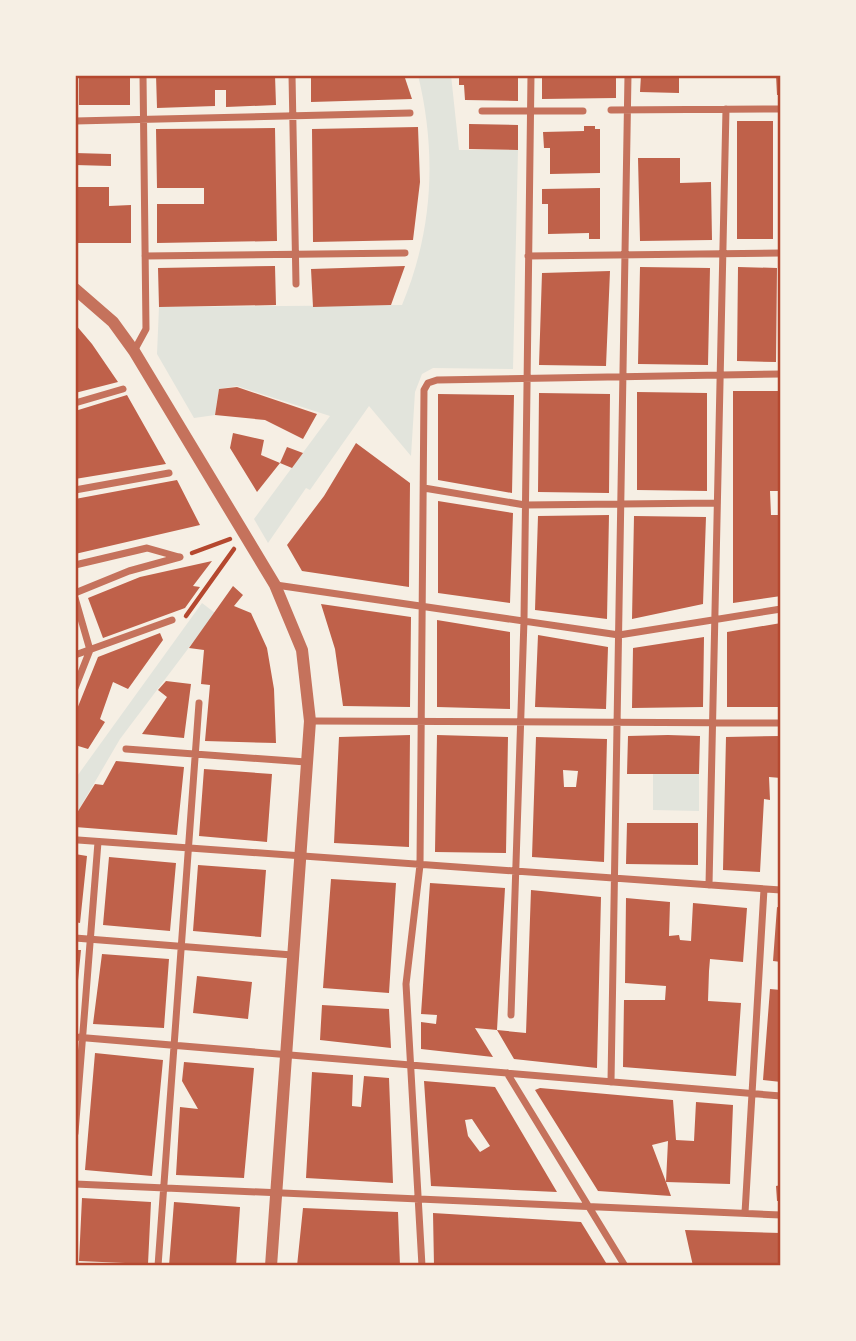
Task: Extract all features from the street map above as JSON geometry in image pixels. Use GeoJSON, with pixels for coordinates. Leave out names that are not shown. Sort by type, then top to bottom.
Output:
{"type":"FeatureCollection","features":[{"type":"Feature","properties":{"kind":"street"},"geometry":{"type":"LineString","coordinates":[[134,351],[146,329],[143,75]]}},
{"type":"Feature","properties":{"kind":"street"},"geometry":{"type":"LineString","coordinates":[[292,75],[296,284]]}},
{"type":"Feature","properties":{"kind":"street"},"geometry":{"type":"LineString","coordinates":[[511,1015],[524,620],[531,75]]}},
{"type":"Feature","properties":{"kind":"street"},"geometry":{"type":"LineString","coordinates":[[611,1082],[628,75]]}},
{"type":"Feature","properties":{"kind":"street"},"geometry":{"type":"LineString","coordinates":[[709,885],[726,109]]}},
{"type":"Feature","properties":{"kind":"street"},"geometry":{"type":"LineString","coordinates":[[611,110],[781,109]]}},
{"type":"Feature","properties":{"kind":"street"},"geometry":{"type":"LineString","coordinates":[[482,111],[583,111]]}},
{"type":"Feature","properties":{"kind":"street"},"geometry":{"type":"LineString","coordinates":[[75,121],[410,113]]}},
{"type":"Feature","properties":{"kind":"street"},"geometry":{"type":"LineString","coordinates":[[145,256],[405,253]]}},
{"type":"Feature","properties":{"kind":"street"},"geometry":{"type":"LineString","coordinates":[[528,256],[781,253]]}},
{"type":"Feature","properties":{"kind":"street"},"geometry":{"type":"LineString","coordinates":[[75,289],[113,322],[134,351],[275,585],[302,650],[310,721],[271,1266]]}},
{"type":"Feature","properties":{"kind":"street"},"geometry":{"type":"LineString","coordinates":[[422,1266],[406,984],[420,865],[424,390],[429,383],[781,374]]}},
{"type":"Feature","properties":{"kind":"street"},"geometry":{"type":"LineString","coordinates":[[75,402],[123,390]]}},
{"type":"Feature","properties":{"kind":"street"},"geometry":{"type":"LineString","coordinates":[[75,490],[169,473]]}},
{"type":"Feature","properties":{"kind":"street"},"geometry":{"type":"LineString","coordinates":[[424,488],[525,505],[717,503]]}},
{"type":"Feature","properties":{"kind":"street"},"geometry":{"type":"LineString","coordinates":[[75,565],[147,548],[180,557]]}},
{"type":"Feature","properties":{"kind":"street"},"geometry":{"type":"LineString","coordinates":[[75,593],[129,571],[180,557]]}},
{"type":"Feature","properties":{"kind":"street"},"geometry":{"type":"LineString","coordinates":[[275,585],[618,635],[781,610]]}},
{"type":"Feature","properties":{"kind":"street"},"geometry":{"type":"LineString","coordinates":[[75,598],[90,650],[75,688]]}},
{"type":"Feature","properties":{"kind":"street"},"geometry":{"type":"LineString","coordinates":[[75,656],[172,620]]}},
{"type":"Feature","properties":{"kind":"street"},"geometry":{"type":"LineString","coordinates":[[158,1266],[199,703]]}},
{"type":"Feature","properties":{"kind":"street"},"geometry":{"type":"LineString","coordinates":[[310,721],[781,723]]}},
{"type":"Feature","properties":{"kind":"street"},"geometry":{"type":"LineString","coordinates":[[126,748],[306,762]]}},
{"type":"Feature","properties":{"kind":"street"},"geometry":{"type":"LineString","coordinates":[[78,840],[781,890]]}},
{"type":"Feature","properties":{"kind":"street"},"geometry":{"type":"LineString","coordinates":[[75,1133],[79,1037],[98,842]]}},
{"type":"Feature","properties":{"kind":"street"},"geometry":{"type":"LineString","coordinates":[[745,1213],[764,889]]}},
{"type":"Feature","properties":{"kind":"street"},"geometry":{"type":"LineString","coordinates":[[75,938],[292,955]]}},
{"type":"Feature","properties":{"kind":"street"},"geometry":{"type":"LineString","coordinates":[[79,1037],[781,1096]]}},
{"type":"Feature","properties":{"kind":"street"},"geometry":{"type":"LineString","coordinates":[[507,1073],[625,1266]]}},
{"type":"Feature","properties":{"kind":"street"},"geometry":{"type":"LineString","coordinates":[[75,1184],[781,1215]]}},
{"type":"Feature","properties":{"kind":"path"},"geometry":{"type":"LineString","coordinates":[[180,557],[244,534]]}},
{"type":"Feature","properties":{"kind":"path"},"geometry":{"type":"LineString","coordinates":[[186,616],[244,534]]}},
{"type":"Feature","properties":{"kind":"shaded area"},"geometry":{"type":"Polygon","coordinates":[[[418,75],[451,75],[459,150],[518,150],[513,369],[433,368],[422,374],[415,392],[411,456],[369,406],[310,490],[306,488],[268,543],[254,519],[330,416],[237,386],[219,389],[215,415],[194,418],[157,354],[159,307],[402,305],[420,249],[429,191],[428,133],[418,75]]]}},
{"type":"Feature","properties":{"kind":"shaded area"},"geometry":{"type":"Polygon","coordinates":[[[202,603],[215,613],[120,739],[75,816],[75,779],[202,603]]]}},
{"type":"Feature","properties":{"kind":"shaded area"},"geometry":{"type":"Polygon","coordinates":[[[653,774],[699,774],[699,811],[653,810],[653,774]]]}},
{"type":"Feature","properties":{"kind":"building"},"geometry":{"type":"Polygon","coordinates":[[[79,75],[130,75],[130,105],[79,105],[79,75]]]}},
{"type":"Feature","properties":{"kind":"building"},"geometry":{"type":"Polygon","coordinates":[[[156,75],[275,75],[276,105],[226,107],[226,90],[215,90],[215,106],[157,108],[156,75]]]}},
{"type":"Feature","properties":{"kind":"building"},"geometry":{"type":"Polygon","coordinates":[[[311,75],[404,75],[412,99],[311,102],[311,75]]]}},
{"type":"Feature","properties":{"kind":"building"},"geometry":{"type":"Polygon","coordinates":[[[459,75],[518,75],[518,101],[465,100],[464,85],[459,85],[459,75]]]}},
{"type":"Feature","properties":{"kind":"building"},"geometry":{"type":"Polygon","coordinates":[[[542,75],[616,75],[616,98],[542,99],[542,75]]]}},
{"type":"Feature","properties":{"kind":"building"},"geometry":{"type":"Polygon","coordinates":[[[641,75],[679,75],[679,93],[640,92],[641,75]]]}},
{"type":"Feature","properties":{"kind":"building"},"geometry":{"type":"Polygon","coordinates":[[[776,75],[781,75],[781,95],[777,95],[776,75]]]}},
{"type":"Feature","properties":{"kind":"building"},"geometry":{"type":"Polygon","coordinates":[[[737,121],[773,121],[773,239],[737,239],[737,121]]]}},
{"type":"Feature","properties":{"kind":"building"},"geometry":{"type":"Polygon","coordinates":[[[469,124],[518,125],[518,150],[469,149],[469,124]]]}},
{"type":"Feature","properties":{"kind":"building"},"geometry":{"type":"Polygon","coordinates":[[[584,126],[600,129],[600,173],[550,174],[550,148],[544,148],[543,132],[584,131],[584,126]]]}},
{"type":"Feature","properties":{"kind":"building"},"geometry":{"type":"Polygon","coordinates":[[[418,127],[420,182],[413,240],[313,242],[312,129],[418,127]]]}},
{"type":"Feature","properties":{"kind":"building"},"geometry":{"type":"Polygon","coordinates":[[[275,128],[277,241],[157,243],[157,204],[204,204],[204,188],[157,188],[156,129],[275,128]]]}},
{"type":"Feature","properties":{"kind":"building"},"geometry":{"type":"Polygon","coordinates":[[[75,153],[111,154],[111,166],[75,165],[75,153]]]}},
{"type":"Feature","properties":{"kind":"building"},"geometry":{"type":"Polygon","coordinates":[[[638,158],[680,158],[680,183],[711,182],[712,240],[640,241],[638,158]]]}},
{"type":"Feature","properties":{"kind":"building"},"geometry":{"type":"Polygon","coordinates":[[[77,187],[109,187],[109,206],[131,205],[131,243],[77,243],[77,187]]]}},
{"type":"Feature","properties":{"kind":"building"},"geometry":{"type":"Polygon","coordinates":[[[600,188],[600,239],[589,239],[589,233],[548,234],[548,204],[542,204],[542,189],[600,188]]]}},
{"type":"Feature","properties":{"kind":"building"},"geometry":{"type":"Polygon","coordinates":[[[275,266],[276,305],[159,307],[158,268],[275,266]]]}},
{"type":"Feature","properties":{"kind":"building"},"geometry":{"type":"Polygon","coordinates":[[[405,266],[391,305],[313,307],[311,269],[405,266]]]}},
{"type":"Feature","properties":{"kind":"building"},"geometry":{"type":"Polygon","coordinates":[[[640,267],[710,268],[708,365],[638,364],[640,267]]]}},
{"type":"Feature","properties":{"kind":"building"},"geometry":{"type":"Polygon","coordinates":[[[738,267],[777,268],[776,362],[737,361],[738,267]]]}},
{"type":"Feature","properties":{"kind":"building"},"geometry":{"type":"Polygon","coordinates":[[[610,271],[606,366],[539,365],[542,273],[610,271]]]}},
{"type":"Feature","properties":{"kind":"building"},"geometry":{"type":"Polygon","coordinates":[[[75,324],[92,344],[118,382],[75,393],[75,324]]]}},
{"type":"Feature","properties":{"kind":"building"},"geometry":{"type":"Polygon","coordinates":[[[237,387],[317,414],[303,439],[265,420],[215,415],[219,389],[237,387]]]}},
{"type":"Feature","properties":{"kind":"building"},"geometry":{"type":"Polygon","coordinates":[[[733,391],[779,391],[780,491],[770,491],[771,515],[781,515],[781,596],[733,603],[733,391]]]}},
{"type":"Feature","properties":{"kind":"building"},"geometry":{"type":"Polygon","coordinates":[[[637,392],[707,393],[707,491],[637,490],[637,392]]]}},
{"type":"Feature","properties":{"kind":"building"},"geometry":{"type":"Polygon","coordinates":[[[539,393],[610,394],[609,493],[538,492],[539,393]]]}},
{"type":"Feature","properties":{"kind":"building"},"geometry":{"type":"Polygon","coordinates":[[[438,394],[514,395],[512,493],[438,480],[438,394]]]}},
{"type":"Feature","properties":{"kind":"building"},"geometry":{"type":"Polygon","coordinates":[[[127,395],[166,464],[75,479],[75,411],[127,395]]]}},
{"type":"Feature","properties":{"kind":"building"},"geometry":{"type":"Polygon","coordinates":[[[233,433],[264,440],[261,455],[280,463],[257,492],[230,448],[233,433]]]}},
{"type":"Feature","properties":{"kind":"building"},"geometry":{"type":"Polygon","coordinates":[[[356,443],[410,483],[409,587],[302,571],[287,545],[324,496],[356,443]]]}},
{"type":"Feature","properties":{"kind":"building"},"geometry":{"type":"Polygon","coordinates":[[[287,447],[303,453],[292,468],[280,463],[287,447]]]}},
{"type":"Feature","properties":{"kind":"building"},"geometry":{"type":"Polygon","coordinates":[[[177,480],[200,525],[75,554],[75,499],[177,480]]]}},
{"type":"Feature","properties":{"kind":"building"},"geometry":{"type":"Polygon","coordinates":[[[438,501],[513,513],[510,603],[438,593],[438,501]]]}},
{"type":"Feature","properties":{"kind":"building"},"geometry":{"type":"Polygon","coordinates":[[[609,515],[607,619],[535,610],[538,516],[609,515]]]}},
{"type":"Feature","properties":{"kind":"building"},"geometry":{"type":"Polygon","coordinates":[[[634,516],[706,517],[703,604],[632,619],[634,516]]]}},
{"type":"Feature","properties":{"kind":"building"},"geometry":{"type":"Polygon","coordinates":[[[212,561],[193,586],[200,587],[185,608],[103,638],[88,598],[140,577],[212,561]]]}},
{"type":"Feature","properties":{"kind":"building"},"geometry":{"type":"Polygon","coordinates":[[[233,586],[243,595],[234,606],[251,613],[267,648],[274,689],[276,743],[205,741],[210,685],[201,684],[204,650],[189,648],[233,586]]]}},
{"type":"Feature","properties":{"kind":"building"},"geometry":{"type":"Polygon","coordinates":[[[321,604],[411,617],[410,707],[343,706],[335,649],[321,604]]]}},
{"type":"Feature","properties":{"kind":"building"},"geometry":{"type":"Polygon","coordinates":[[[437,620],[510,632],[510,709],[437,707],[437,620]]]}},
{"type":"Feature","properties":{"kind":"building"},"geometry":{"type":"Polygon","coordinates":[[[781,623],[781,707],[727,707],[727,632],[781,623]]]}},
{"type":"Feature","properties":{"kind":"building"},"geometry":{"type":"Polygon","coordinates":[[[160,633],[163,640],[128,689],[113,682],[100,719],[105,722],[88,749],[75,745],[75,714],[98,657],[160,633]]]}},
{"type":"Feature","properties":{"kind":"building"},"geometry":{"type":"Polygon","coordinates":[[[538,635],[608,647],[606,709],[535,707],[538,635]]]}},
{"type":"Feature","properties":{"kind":"building"},"geometry":{"type":"Polygon","coordinates":[[[704,637],[703,707],[632,708],[633,648],[704,637]]]}},
{"type":"Feature","properties":{"kind":"building"},"geometry":{"type":"Polygon","coordinates":[[[166,681],[191,684],[184,738],[142,734],[167,697],[158,690],[166,681]]]}},
{"type":"Feature","properties":{"kind":"building"},"geometry":{"type":"Polygon","coordinates":[[[410,735],[409,847],[334,843],[339,737],[410,735]]]}},
{"type":"Feature","properties":{"kind":"building"},"geometry":{"type":"Polygon","coordinates":[[[437,735],[508,737],[506,853],[435,852],[437,735]]]}},
{"type":"Feature","properties":{"kind":"building"},"geometry":{"type":"Polygon","coordinates":[[[628,736],[700,736],[699,774],[627,774],[628,736]]]}},
{"type":"Feature","properties":{"kind":"building"},"geometry":{"type":"Polygon","coordinates":[[[781,736],[781,778],[769,777],[770,800],[764,799],[760,872],[723,870],[726,737],[781,736]]]}},
{"type":"Feature","properties":{"kind":"building"},"geometry":{"type":"Polygon","coordinates":[[[536,737],[607,739],[604,862],[532,857],[536,737]],[[563,770],[564,787],[576,787],[578,771],[563,770]]]}},
{"type":"Feature","properties":{"kind":"building"},"geometry":{"type":"Polygon","coordinates":[[[116,761],[184,767],[177,835],[75,827],[75,816],[95,784],[103,785],[116,761]]]}},
{"type":"Feature","properties":{"kind":"building"},"geometry":{"type":"Polygon","coordinates":[[[204,769],[272,774],[267,842],[199,836],[204,769]]]}},
{"type":"Feature","properties":{"kind":"building"},"geometry":{"type":"Polygon","coordinates":[[[627,823],[698,823],[698,865],[626,864],[627,823]]]}},
{"type":"Feature","properties":{"kind":"building"},"geometry":{"type":"Polygon","coordinates":[[[75,854],[87,856],[80,923],[75,922],[75,854]]]}},
{"type":"Feature","properties":{"kind":"building"},"geometry":{"type":"Polygon","coordinates":[[[109,857],[176,863],[170,931],[103,925],[109,857]]]}},
{"type":"Feature","properties":{"kind":"building"},"geometry":{"type":"Polygon","coordinates":[[[198,865],[266,870],[261,937],[193,931],[198,865]]]}},
{"type":"Feature","properties":{"kind":"building"},"geometry":{"type":"Polygon","coordinates":[[[331,879],[396,883],[389,993],[323,988],[331,879]]]}},
{"type":"Feature","properties":{"kind":"building"},"geometry":{"type":"Polygon","coordinates":[[[430,883],[505,888],[497,1030],[475,1028],[493,1057],[421,1049],[421,1022],[436,1024],[437,1015],[421,1014],[430,883]]]}},
{"type":"Feature","properties":{"kind":"building"},"geometry":{"type":"Polygon","coordinates":[[[531,890],[601,897],[597,1068],[514,1059],[497,1030],[526,1033],[531,890]]]}},
{"type":"Feature","properties":{"kind":"building"},"geometry":{"type":"Polygon","coordinates":[[[626,898],[670,902],[669,936],[679,935],[680,940],[691,941],[693,903],[747,908],[743,962],[710,959],[709,971],[708,1001],[741,1003],[736,1076],[623,1067],[624,1000],[665,1000],[666,986],[625,983],[626,898]]]}},
{"type":"Feature","properties":{"kind":"building"},"geometry":{"type":"Polygon","coordinates":[[[777,907],[781,908],[781,962],[773,961],[777,907]]]}},
{"type":"Feature","properties":{"kind":"building"},"geometry":{"type":"Polygon","coordinates":[[[75,950],[81,950],[77,991],[75,991],[75,950]]]}},
{"type":"Feature","properties":{"kind":"building"},"geometry":{"type":"Polygon","coordinates":[[[102,954],[169,959],[164,1028],[93,1024],[102,954]]]}},
{"type":"Feature","properties":{"kind":"building"},"geometry":{"type":"Polygon","coordinates":[[[197,976],[252,982],[248,1019],[193,1013],[197,976]]]}},
{"type":"Feature","properties":{"kind":"building"},"geometry":{"type":"Polygon","coordinates":[[[770,989],[781,990],[781,1082],[763,1080],[770,989]]]}},
{"type":"Feature","properties":{"kind":"building"},"geometry":{"type":"Polygon","coordinates":[[[322,1005],[389,1009],[391,1048],[320,1040],[322,1005]]]}},
{"type":"Feature","properties":{"kind":"building"},"geometry":{"type":"Polygon","coordinates":[[[95,1053],[163,1060],[152,1176],[85,1170],[95,1053]]]}},
{"type":"Feature","properties":{"kind":"building"},"geometry":{"type":"Polygon","coordinates":[[[184,1062],[254,1068],[244,1178],[176,1175],[180,1107],[198,1109],[182,1081],[184,1062]]]}},
{"type":"Feature","properties":{"kind":"building"},"geometry":{"type":"Polygon","coordinates":[[[312,1072],[353,1075],[352,1106],[361,1107],[364,1076],[389,1078],[393,1183],[306,1178],[312,1072]]]}},
{"type":"Feature","properties":{"kind":"building"},"geometry":{"type":"Polygon","coordinates":[[[424,1081],[495,1087],[557,1192],[431,1186],[424,1081]],[[472,1119],[465,1120],[468,1136],[480,1152],[490,1146],[472,1119]]]}},
{"type":"Feature","properties":{"kind":"building"},"geometry":{"type":"Polygon","coordinates":[[[540,1088],[673,1100],[676,1140],[694,1141],[696,1102],[733,1105],[730,1184],[666,1182],[671,1196],[598,1191],[535,1090],[540,1088]],[[668,1141],[652,1145],[666,1182],[668,1141]]]}},
{"type":"Feature","properties":{"kind":"building"},"geometry":{"type":"Polygon","coordinates":[[[781,1185],[781,1201],[777,1201],[776,1186],[781,1185]]]}},
{"type":"Feature","properties":{"kind":"building"},"geometry":{"type":"Polygon","coordinates":[[[82,1198],[151,1202],[148,1264],[79,1261],[82,1198]]]}},
{"type":"Feature","properties":{"kind":"building"},"geometry":{"type":"Polygon","coordinates":[[[174,1202],[240,1207],[236,1266],[169,1266],[174,1202]]]}},
{"type":"Feature","properties":{"kind":"building"},"geometry":{"type":"Polygon","coordinates":[[[303,1208],[398,1212],[400,1266],[297,1266],[303,1208]]]}},
{"type":"Feature","properties":{"kind":"building"},"geometry":{"type":"Polygon","coordinates":[[[433,1213],[581,1222],[608,1266],[434,1266],[433,1213]]]}},
{"type":"Feature","properties":{"kind":"building"},"geometry":{"type":"Polygon","coordinates":[[[685,1230],[781,1233],[781,1266],[693,1266],[685,1230]]]}}]}
